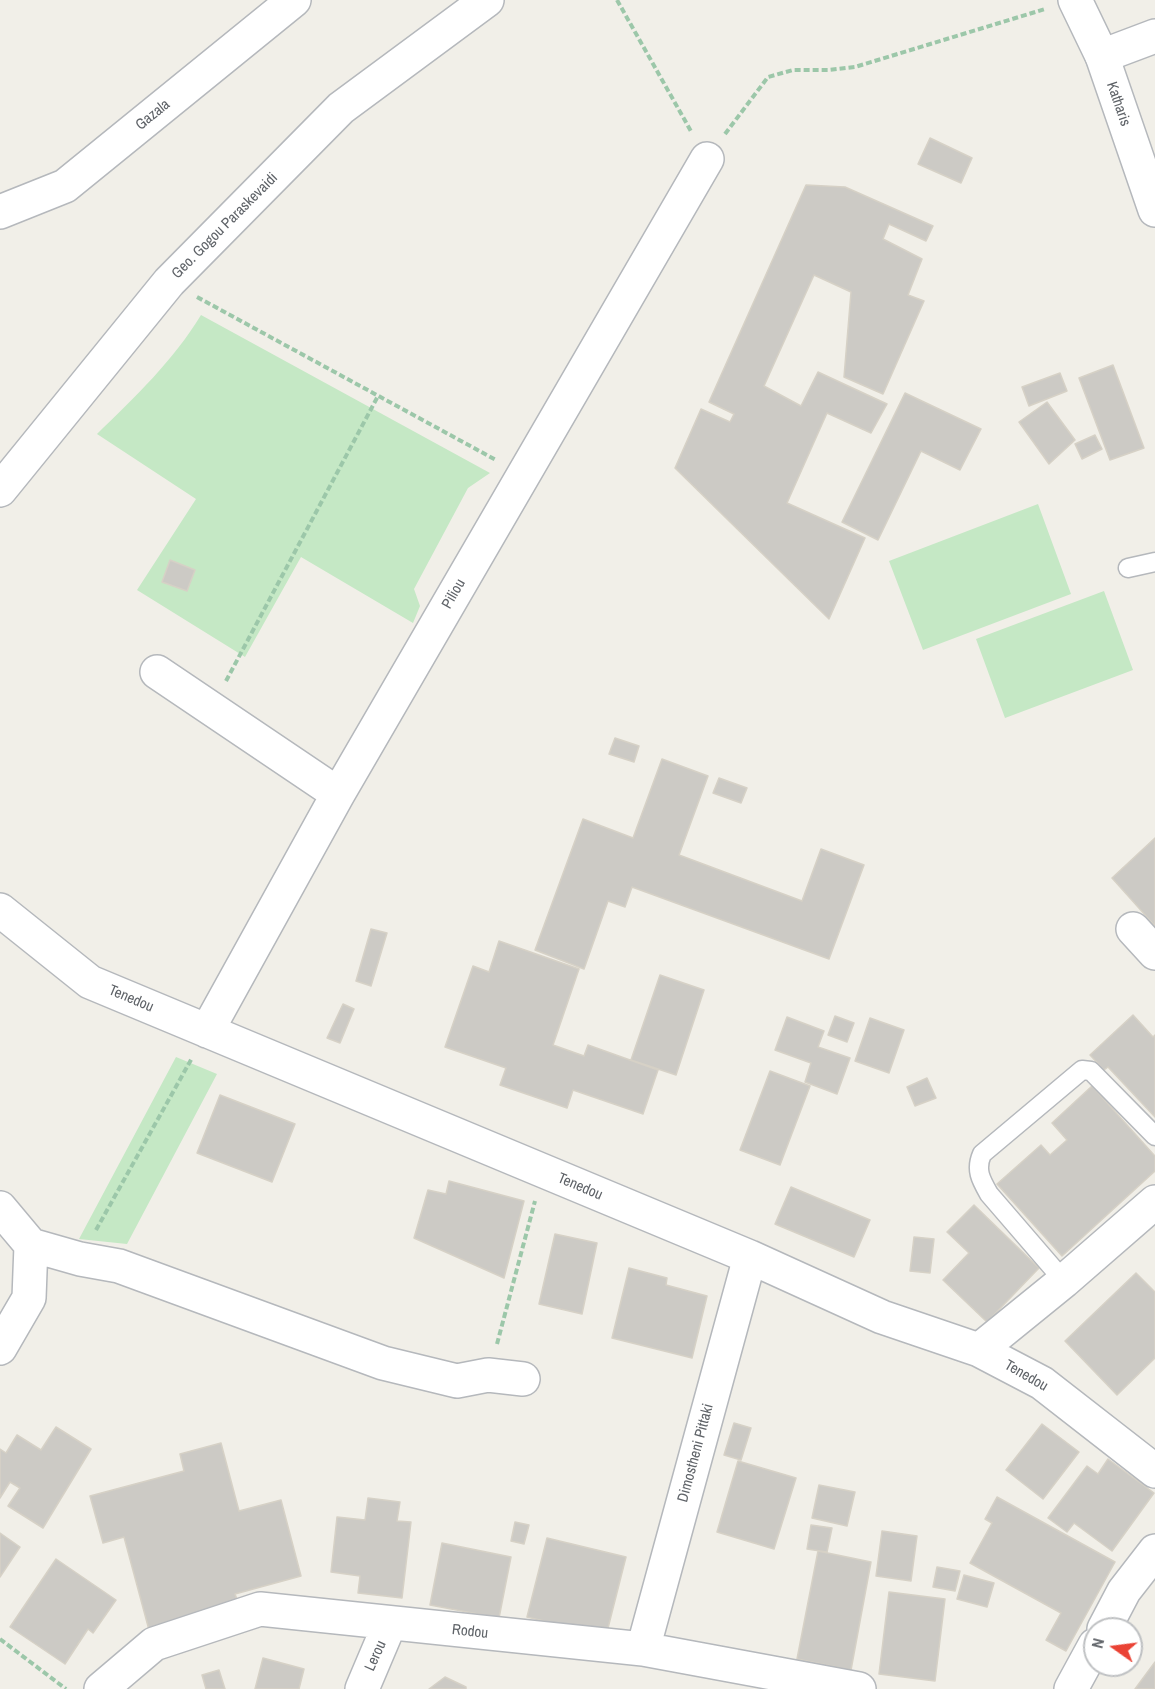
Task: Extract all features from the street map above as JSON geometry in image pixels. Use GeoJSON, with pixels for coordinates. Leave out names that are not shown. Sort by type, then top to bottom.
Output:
{"type":"FeatureCollection","features":[{"type":"Feature","properties":{"kind":"street","name":"Gazala"},"geometry":{"type":"LineString","coordinates":[[0,212],[65,186],[294,0]]}},
{"type":"Feature","properties":{"kind":"street","name":"Geo. Gogou Paraskevaidi"},"geometry":{"type":"LineString","coordinates":[[0,490],[169,282],[341,108],[487,0]]}},
{"type":"Feature","properties":{"kind":"street","name":"Katharis"},"geometry":{"type":"LineString","coordinates":[[1064,3],[1102,56],[1155,210]]}},
{"type":"Feature","properties":{"kind":"street"},"geometry":{"type":"LineString","coordinates":[[1102,56],[1155,36]]}},
{"type":"Feature","properties":{"kind":"street","name":"Piliou"},"geometry":{"type":"LineString","coordinates":[[207,1031],[338,794],[706,159]]}},
{"type":"Feature","properties":{"kind":"street"},"geometry":{"type":"LineString","coordinates":[[157,672],[338,794]]}},
{"type":"Feature","properties":{"kind":"street","name":"Tenedou"},"geometry":{"type":"LineString","coordinates":[[0,910],[90,982],[750,1257],[882,1317],[979,1350],[1042,1383],[1155,1471]]}},
{"type":"Feature","properties":{"kind":"street"},"geometry":{"type":"LineString","coordinates":[[1133,928],[1155,953]]}},
{"type":"Feature","properties":{"kind":"street"},"geometry":{"type":"LineString","coordinates":[[979,1350],[1064,1281],[1155,1202]]}},
{"type":"Feature","properties":{"kind":"street"},"geometry":{"type":"LineString","coordinates":[[0,1208],[32,1245],[80,1259],[119,1266],[383,1362],[457,1381],[488,1375],[523,1379]]}},
{"type":"Feature","properties":{"kind":"street"},"geometry":{"type":"LineString","coordinates":[[0,1348],[29,1298],[32,1245]]}},
{"type":"Feature","properties":{"kind":"street","name":"Dimostheni Pittaki"},"geometry":{"type":"LineString","coordinates":[[643,1649],[750,1257]]}},
{"type":"Feature","properties":{"kind":"street"},"geometry":{"type":"LineString","coordinates":[[1110,1617],[1124,1591],[1155,1551]]}},
{"type":"Feature","properties":{"kind":"street","name":"Rodou"},"geometry":{"type":"LineString","coordinates":[[101,1689],[154,1644],[260,1609],[643,1649],[859,1689]]}},
{"type":"Feature","properties":{"kind":"street","name":"Lerou"},"geometry":{"type":"LineString","coordinates":[[362,1689],[390,1623]]}},
{"type":"Feature","properties":{"kind":"street"},"geometry":{"type":"LineString","coordinates":[[1071,1689],[1083,1667]]}},
{"type":"Feature","properties":{"kind":"lane"},"geometry":{"type":"LineString","coordinates":[[1128,568],[1155,562]]}},
{"type":"Feature","properties":{"kind":"lane"},"geometry":{"type":"LineString","coordinates":[[1064,1281],[989,1194],[979,1178],[979,1162],[982,1154],[1082,1070],[1091,1071],[1155,1136]]}},
{"type":"Feature","properties":{"kind":"path"},"geometry":{"type":"LineString","coordinates":[[617,0],[706,159],[768,77],[793,70],[855,67],[1064,3]]}},
{"type":"Feature","properties":{"kind":"path"},"geometry":{"type":"LineString","coordinates":[[169,282],[523,475]]}},
{"type":"Feature","properties":{"kind":"path"},"geometry":{"type":"LineString","coordinates":[[212,709],[378,396]]}},
{"type":"Feature","properties":{"kind":"path"},"geometry":{"type":"LineString","coordinates":[[80,1259],[207,1031]]}},
{"type":"Feature","properties":{"kind":"path"},"geometry":{"type":"LineString","coordinates":[[488,1375],[543,1171]]}},
{"type":"Feature","properties":{"kind":"path"},"geometry":{"type":"LineString","coordinates":[[0,1639],[66,1689]]}},
{"type":"Feature","properties":{"kind":"green space"},"geometry":{"type":"Polygon","coordinates":[[[201,315],[490,473],[468,488],[414,589],[420,606],[413,623],[301,557],[245,657],[137,590],[196,499],[97,434],[166,363],[201,315]]]}},
{"type":"Feature","properties":{"kind":"green space"},"geometry":{"type":"Polygon","coordinates":[[[1038,504],[1071,594],[923,650],[889,561],[1038,504]]]}},
{"type":"Feature","properties":{"kind":"green space"},"geometry":{"type":"Polygon","coordinates":[[[1104,591],[1133,670],[1005,718],[976,639],[1104,591]]]}},
{"type":"Feature","properties":{"kind":"green space"},"geometry":{"type":"Polygon","coordinates":[[[176,1057],[217,1074],[127,1244],[79,1239],[176,1057]]]}},
{"type":"Feature","properties":{"kind":"building"},"geometry":{"type":"Polygon","coordinates":[[[930,138],[972,158],[961,183],[918,164],[930,138]]]}},
{"type":"Feature","properties":{"kind":"building"},"geometry":{"type":"Polygon","coordinates":[[[806,185],[845,187],[933,226],[926,241],[889,224],[883,239],[922,259],[908,295],[924,301],[883,394],[844,377],[851,292],[814,275],[764,386],[801,406],[818,372],[887,404],[871,433],[827,413],[787,503],[865,538],[829,619],[675,468],[701,409],[730,422],[734,414],[709,402],[806,185]]]}},
{"type":"Feature","properties":{"kind":"building"},"geometry":{"type":"Polygon","coordinates":[[[1113,365],[1144,448],[1110,460],[1079,378],[1113,365]]]}},
{"type":"Feature","properties":{"kind":"building"},"geometry":{"type":"Polygon","coordinates":[[[1060,373],[1067,391],[1029,406],[1022,387],[1060,373]]]}},
{"type":"Feature","properties":{"kind":"building"},"geometry":{"type":"Polygon","coordinates":[[[905,393],[981,429],[960,470],[921,451],[878,540],[842,522],[905,393]]]}},
{"type":"Feature","properties":{"kind":"building"},"geometry":{"type":"Polygon","coordinates":[[[1047,402],[1075,440],[1049,464],[1019,422],[1047,402]]]}},
{"type":"Feature","properties":{"kind":"building"},"geometry":{"type":"Polygon","coordinates":[[[1095,435],[1102,449],[1082,459],[1075,444],[1095,435]]]}},
{"type":"Feature","properties":{"kind":"building"},"geometry":{"type":"Polygon","coordinates":[[[170,560],[195,570],[187,591],[162,582],[170,560]]]}},
{"type":"Feature","properties":{"kind":"building"},"geometry":{"type":"Polygon","coordinates":[[[615,738],[639,746],[634,762],[609,754],[615,738]]]}},
{"type":"Feature","properties":{"kind":"building"},"geometry":{"type":"Polygon","coordinates":[[[662,759],[708,776],[679,855],[802,901],[821,849],[864,865],[829,959],[632,887],[625,907],[608,901],[584,969],[535,950],[583,819],[633,838],[662,759]]]}},
{"type":"Feature","properties":{"kind":"building"},"geometry":{"type":"Polygon","coordinates":[[[719,778],[747,788],[741,803],[713,793],[719,778]]]}},
{"type":"Feature","properties":{"kind":"building"},"geometry":{"type":"Polygon","coordinates":[[[1155,838],[1155,926],[1112,878],[1155,838]]]}},
{"type":"Feature","properties":{"kind":"building"},"geometry":{"type":"Polygon","coordinates":[[[371,929],[387,933],[371,986],[356,981],[371,929]]]}},
{"type":"Feature","properties":{"kind":"building"},"geometry":{"type":"Polygon","coordinates":[[[499,941],[579,969],[553,1045],[584,1056],[588,1045],[658,1070],[643,1114],[573,1090],[567,1108],[500,1085],[506,1068],[445,1047],[473,966],[489,972],[499,941]]]}},
{"type":"Feature","properties":{"kind":"building"},"geometry":{"type":"Polygon","coordinates":[[[660,975],[704,990],[676,1075],[631,1060],[660,975]]]}},
{"type":"Feature","properties":{"kind":"building"},"geometry":{"type":"Polygon","coordinates":[[[343,1004],[354,1009],[340,1043],[327,1038],[343,1004]]]}},
{"type":"Feature","properties":{"kind":"building"},"geometry":{"type":"Polygon","coordinates":[[[1133,1015],[1153,1037],[1155,1035],[1155,1117],[1108,1067],[1104,1070],[1090,1055],[1133,1015]]]}},
{"type":"Feature","properties":{"kind":"building"},"geometry":{"type":"Polygon","coordinates":[[[835,1016],[854,1023],[847,1042],[828,1035],[835,1016]]]}},
{"type":"Feature","properties":{"kind":"building"},"geometry":{"type":"Polygon","coordinates":[[[787,1017],[824,1031],[818,1047],[850,1058],[837,1094],[805,1082],[811,1063],[775,1050],[787,1017]]]}},
{"type":"Feature","properties":{"kind":"building"},"geometry":{"type":"Polygon","coordinates":[[[870,1018],[904,1030],[889,1073],[855,1061],[870,1018]]]}},
{"type":"Feature","properties":{"kind":"building"},"geometry":{"type":"Polygon","coordinates":[[[770,1071],[810,1086],[780,1165],[740,1150],[770,1071]]]}},
{"type":"Feature","properties":{"kind":"building"},"geometry":{"type":"Polygon","coordinates":[[[927,1078],[936,1098],[915,1106],[907,1087],[927,1078]]]}},
{"type":"Feature","properties":{"kind":"building"},"geometry":{"type":"Polygon","coordinates":[[[1092,1086],[1155,1156],[1155,1171],[1062,1256],[997,1184],[1041,1145],[1050,1155],[1067,1140],[1052,1123],[1092,1086]]]}},
{"type":"Feature","properties":{"kind":"building"},"geometry":{"type":"Polygon","coordinates":[[[220,1095],[295,1124],[272,1182],[197,1153],[220,1095]]]}},
{"type":"Feature","properties":{"kind":"building"},"geometry":{"type":"Polygon","coordinates":[[[449,1181],[524,1201],[504,1278],[414,1238],[428,1190],[446,1194],[449,1181]]]}},
{"type":"Feature","properties":{"kind":"building"},"geometry":{"type":"Polygon","coordinates":[[[791,1187],[870,1220],[854,1257],[775,1224],[791,1187]]]}},
{"type":"Feature","properties":{"kind":"building"},"geometry":{"type":"Polygon","coordinates":[[[974,1205],[1039,1268],[987,1322],[943,1280],[969,1253],[947,1232],[974,1205]]]}},
{"type":"Feature","properties":{"kind":"building"},"geometry":{"type":"Polygon","coordinates":[[[555,1234],[597,1243],[582,1314],[539,1304],[555,1234]]]}},
{"type":"Feature","properties":{"kind":"building"},"geometry":{"type":"Polygon","coordinates":[[[914,1237],[934,1239],[930,1273],[910,1271],[914,1237]]]}},
{"type":"Feature","properties":{"kind":"building"},"geometry":{"type":"Polygon","coordinates":[[[629,1268],[667,1278],[666,1285],[707,1296],[692,1358],[612,1338],[629,1268]]]}},
{"type":"Feature","properties":{"kind":"building"},"geometry":{"type":"Polygon","coordinates":[[[1136,1273],[1155,1292],[1155,1358],[1117,1395],[1065,1341],[1136,1273]]]}},
{"type":"Feature","properties":{"kind":"building"},"geometry":{"type":"Polygon","coordinates":[[[734,1423],[751,1428],[741,1460],[724,1455],[734,1423]]]}},
{"type":"Feature","properties":{"kind":"building"},"geometry":{"type":"Polygon","coordinates":[[[1042,1424],[1079,1452],[1043,1499],[1006,1470],[1042,1424]]]}},
{"type":"Feature","properties":{"kind":"building"},"geometry":{"type":"Polygon","coordinates":[[[56,1427],[91,1449],[43,1528],[8,1506],[20,1488],[10,1482],[0,1498],[0,1449],[6,1453],[17,1435],[41,1450],[56,1427]]]}},
{"type":"Feature","properties":{"kind":"building"},"geometry":{"type":"Polygon","coordinates":[[[221,1443],[239,1511],[281,1500],[301,1576],[235,1594],[239,1605],[149,1630],[124,1537],[103,1543],[90,1496],[184,1471],[180,1454],[221,1443]]]}},
{"type":"Feature","properties":{"kind":"building"},"geometry":{"type":"Polygon","coordinates":[[[1108,1459],[1154,1493],[1112,1551],[1074,1523],[1067,1532],[1048,1518],[1087,1466],[1098,1474],[1108,1459]]]}},
{"type":"Feature","properties":{"kind":"building"},"geometry":{"type":"Polygon","coordinates":[[[738,1461],[796,1478],[774,1549],[717,1532],[738,1461]]]}},
{"type":"Feature","properties":{"kind":"building"},"geometry":{"type":"Polygon","coordinates":[[[819,1485],[855,1492],[847,1526],[812,1518],[819,1485]]]}},
{"type":"Feature","properties":{"kind":"building"},"geometry":{"type":"Polygon","coordinates":[[[997,1497],[1115,1562],[1066,1651],[1046,1640],[1061,1613],[970,1563],[992,1523],[985,1519],[997,1497]]]}},
{"type":"Feature","properties":{"kind":"building"},"geometry":{"type":"Polygon","coordinates":[[[368,1498],[400,1502],[397,1521],[411,1522],[402,1598],[358,1593],[360,1576],[331,1572],[337,1517],[365,1520],[368,1498]]]}},
{"type":"Feature","properties":{"kind":"building"},"geometry":{"type":"Polygon","coordinates":[[[515,1522],[529,1525],[524,1544],[511,1541],[515,1522]]]}},
{"type":"Feature","properties":{"kind":"building"},"geometry":{"type":"Polygon","coordinates":[[[811,1525],[832,1528],[827,1552],[807,1549],[811,1525]]]}},
{"type":"Feature","properties":{"kind":"building"},"geometry":{"type":"Polygon","coordinates":[[[882,1531],[917,1536],[911,1581],[876,1576],[882,1531]]]}},
{"type":"Feature","properties":{"kind":"building"},"geometry":{"type":"Polygon","coordinates":[[[0,1533],[20,1547],[0,1577],[0,1533]]]}},
{"type":"Feature","properties":{"kind":"building"},"geometry":{"type":"Polygon","coordinates":[[[547,1538],[626,1557],[606,1636],[527,1617],[547,1538]]]}},
{"type":"Feature","properties":{"kind":"building"},"geometry":{"type":"Polygon","coordinates":[[[442,1543],[511,1557],[499,1618],[430,1605],[442,1543]]]}},
{"type":"Feature","properties":{"kind":"building"},"geometry":{"type":"Polygon","coordinates":[[[818,1551],[871,1562],[851,1670],[797,1659],[818,1551]]]}},
{"type":"Feature","properties":{"kind":"building"},"geometry":{"type":"Polygon","coordinates":[[[56,1559],[116,1600],[93,1633],[88,1629],[65,1664],[10,1627],[56,1559]]]}},
{"type":"Feature","properties":{"kind":"building"},"geometry":{"type":"Polygon","coordinates":[[[937,1567],[960,1571],[955,1591],[933,1587],[937,1567]]]}},
{"type":"Feature","properties":{"kind":"building"},"geometry":{"type":"Polygon","coordinates":[[[964,1575],[994,1583],[987,1607],[957,1599],[964,1575]]]}},
{"type":"Feature","properties":{"kind":"building"},"geometry":{"type":"Polygon","coordinates":[[[889,1592],[945,1599],[935,1681],[879,1674],[889,1592]]]}},
{"type":"Feature","properties":{"kind":"building"},"geometry":{"type":"Polygon","coordinates":[[[263,1658],[304,1669],[299,1689],[255,1689],[263,1658]]]}},
{"type":"Feature","properties":{"kind":"building"},"geometry":{"type":"Polygon","coordinates":[[[1155,1662],[1155,1689],[1135,1689],[1155,1662]]]}},
{"type":"Feature","properties":{"kind":"building"},"geometry":{"type":"Polygon","coordinates":[[[219,1670],[225,1689],[206,1689],[202,1675],[219,1670]]]}},
{"type":"Feature","properties":{"kind":"building"},"geometry":{"type":"Polygon","coordinates":[[[445,1677],[466,1687],[466,1689],[429,1689],[445,1677]]]}}]}
